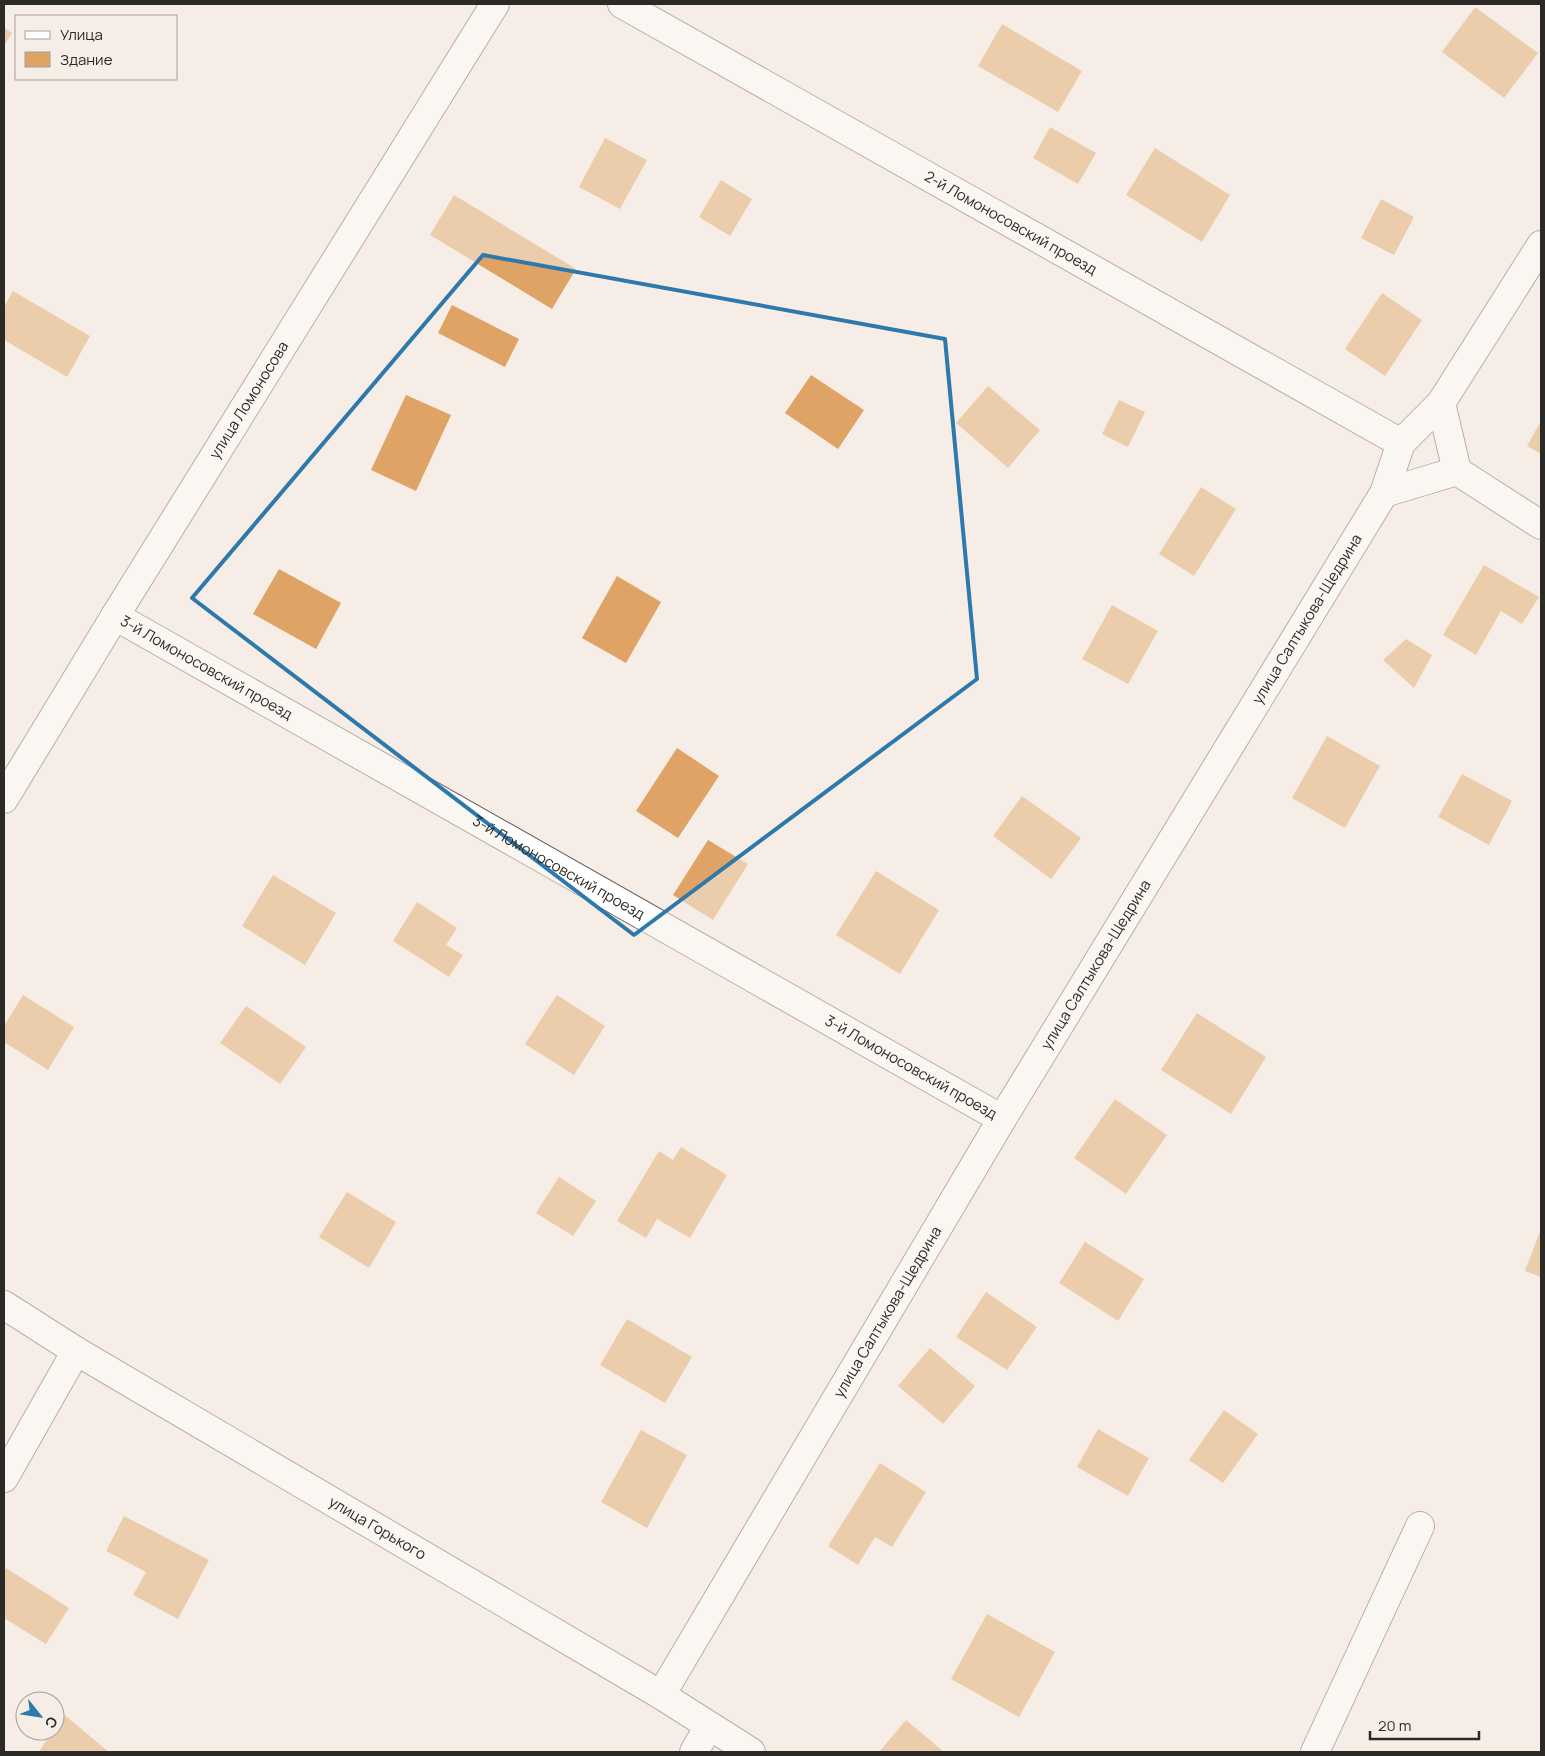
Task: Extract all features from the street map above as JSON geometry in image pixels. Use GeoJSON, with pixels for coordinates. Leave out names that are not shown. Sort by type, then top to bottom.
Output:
{"type":"FeatureCollection","features":[{"type":"Feature","properties":{"kind":"street","name":"улица Ломоносова"},"geometry":{"type":"LineString","coordinates":[[4,799],[115,616],[495,4]]}},
{"type":"Feature","properties":{"kind":"street","name":"2-й Ломоносовский проезд"},"geometry":{"type":"LineString","coordinates":[[622,4],[1401,443]]}},
{"type":"Feature","properties":{"kind":"street","name":"улица Салтыкова-Щедрина"},"geometry":{"type":"LineString","coordinates":[[661,1695],[1002,1119],[1384,493],[1401,443],[1441,403],[1541,245]]}},
{"type":"Feature","properties":{"kind":"street"},"geometry":{"type":"LineString","coordinates":[[1441,403],[1457,471],[1541,525]]}},
{"type":"Feature","properties":{"kind":"street"},"geometry":{"type":"LineString","coordinates":[[1384,493],[1457,471]]}},
{"type":"Feature","properties":{"kind":"street","name":"3-й Ломоносовский проезд"},"geometry":{"type":"LineString","coordinates":[[115,616],[1002,1119]]}},
{"type":"Feature","properties":{"kind":"street","name":"улица Горького"},"geometry":{"type":"LineString","coordinates":[[4,1305],[76,1351],[661,1695],[751,1752]]}},
{"type":"Feature","properties":{"kind":"street"},"geometry":{"type":"LineString","coordinates":[[4,1478],[76,1351]]}},
{"type":"Feature","properties":{"kind":"street"},"geometry":{"type":"LineString","coordinates":[[1315,1752],[1420,1526]]}},
{"type":"Feature","properties":{"kind":"street"},"geometry":{"type":"LineString","coordinates":[[694,1752],[709,1726]]}},
{"type":"Feature","properties":{"kind":"highlighted area"},"geometry":{"type":"Polygon","coordinates":[[[483,255],[945,339],[977,679],[634,935],[192,598],[483,255]]]}},
{"type":"Feature","properties":{"kind":"building"},"geometry":{"type":"Polygon","coordinates":[[[1475,7],[1538,53],[1504,98],[1442,52],[1475,7]]]}},
{"type":"Feature","properties":{"kind":"building"},"geometry":{"type":"Polygon","coordinates":[[[1002,24],[1082,71],[1058,112],[978,66],[1002,24]]]}},
{"type":"Feature","properties":{"kind":"building"},"geometry":{"type":"Polygon","coordinates":[[[4,28],[12,33],[4,46],[4,28]]]}},
{"type":"Feature","properties":{"kind":"building"},"geometry":{"type":"Polygon","coordinates":[[[1050,127],[1096,153],[1078,184],[1033,158],[1050,127]]]}},
{"type":"Feature","properties":{"kind":"building"},"geometry":{"type":"Polygon","coordinates":[[[605,138],[647,160],[620,209],[579,187],[605,138]]]}},
{"type":"Feature","properties":{"kind":"building"},"geometry":{"type":"Polygon","coordinates":[[[1155,148],[1230,195],[1202,242],[1126,195],[1155,148]]]}},
{"type":"Feature","properties":{"kind":"building"},"geometry":{"type":"Polygon","coordinates":[[[721,180],[752,199],[730,236],[699,217],[721,180]]]}},
{"type":"Feature","properties":{"kind":"building"},"geometry":{"type":"Polygon","coordinates":[[[454,195],[576,269],[552,309],[430,235],[454,195]]]}},
{"type":"Feature","properties":{"kind":"building"},"geometry":{"type":"Polygon","coordinates":[[[1381,199],[1414,217],[1394,255],[1361,238],[1381,199]]]}},
{"type":"Feature","properties":{"kind":"building"},"geometry":{"type":"Polygon","coordinates":[[[13,291],[90,336],[67,377],[4,340],[4,307],[13,291]]]}},
{"type":"Feature","properties":{"kind":"building"},"geometry":{"type":"Polygon","coordinates":[[[1382,293],[1422,320],[1385,376],[1345,349],[1382,293]]]}},
{"type":"Feature","properties":{"kind":"building"},"geometry":{"type":"Polygon","coordinates":[[[452,305],[519,339],[505,367],[438,333],[452,305]]]}},
{"type":"Feature","properties":{"kind":"building"},"geometry":{"type":"Polygon","coordinates":[[[811,375],[864,410],[838,449],[785,413],[811,375]]]}},
{"type":"Feature","properties":{"kind":"building"},"geometry":{"type":"Polygon","coordinates":[[[988,386],[1040,430],[1008,468],[956,423],[988,386]]]}},
{"type":"Feature","properties":{"kind":"building"},"geometry":{"type":"Polygon","coordinates":[[[406,395],[451,415],[416,491],[371,470],[406,395]]]}},
{"type":"Feature","properties":{"kind":"building"},"geometry":{"type":"Polygon","coordinates":[[[1119,400],[1145,412],[1128,447],[1102,434],[1119,400]]]}},
{"type":"Feature","properties":{"kind":"building"},"geometry":{"type":"Polygon","coordinates":[[[1541,421],[1541,454],[1527,446],[1541,421]]]}},
{"type":"Feature","properties":{"kind":"building"},"geometry":{"type":"Polygon","coordinates":[[[1201,487],[1236,509],[1194,576],[1159,554],[1201,487]]]}},
{"type":"Feature","properties":{"kind":"building"},"geometry":{"type":"Polygon","coordinates":[[[1484,565],[1539,597],[1522,624],[1501,611],[1476,655],[1443,635],[1484,565]]]}},
{"type":"Feature","properties":{"kind":"building"},"geometry":{"type":"Polygon","coordinates":[[[279,569],[341,603],[316,649],[253,614],[279,569]]]}},
{"type":"Feature","properties":{"kind":"building"},"geometry":{"type":"Polygon","coordinates":[[[617,576],[661,602],[626,663],[582,638],[617,576]]]}},
{"type":"Feature","properties":{"kind":"building"},"geometry":{"type":"Polygon","coordinates":[[[1112,605],[1158,631],[1128,684],[1082,659],[1112,605]]]}},
{"type":"Feature","properties":{"kind":"building"},"geometry":{"type":"Polygon","coordinates":[[[1406,639],[1432,655],[1414,688],[1383,660],[1406,639]]]}},
{"type":"Feature","properties":{"kind":"building"},"geometry":{"type":"Polygon","coordinates":[[[1327,736],[1380,766],[1345,828],[1292,798],[1327,736]]]}},
{"type":"Feature","properties":{"kind":"building"},"geometry":{"type":"Polygon","coordinates":[[[677,748],[719,776],[678,838],[636,811],[677,748]]]}},
{"type":"Feature","properties":{"kind":"building"},"geometry":{"type":"Polygon","coordinates":[[[1462,774],[1512,801],[1489,845],[1438,817],[1462,774]]]}},
{"type":"Feature","properties":{"kind":"building"},"geometry":{"type":"Polygon","coordinates":[[[1022,796],[1081,838],[1051,879],[993,836],[1022,796]]]}},
{"type":"Feature","properties":{"kind":"building"},"geometry":{"type":"Polygon","coordinates":[[[708,840],[748,864],[713,920],[673,895],[708,840]]]}},
{"type":"Feature","properties":{"kind":"building"},"geometry":{"type":"Polygon","coordinates":[[[876,871],[939,910],[900,974],[836,935],[876,871]]]}},
{"type":"Feature","properties":{"kind":"building"},"geometry":{"type":"Polygon","coordinates":[[[273,875],[336,913],[305,965],[242,926],[273,875]]]}},
{"type":"Feature","properties":{"kind":"building"},"geometry":{"type":"Polygon","coordinates":[[[417,902],[457,928],[446,945],[463,955],[449,977],[393,941],[417,902]]]}},
{"type":"Feature","properties":{"kind":"building"},"geometry":{"type":"Polygon","coordinates":[[[23,995],[74,1027],[48,1070],[4,1042],[4,1026],[23,995]]]}},
{"type":"Feature","properties":{"kind":"building"},"geometry":{"type":"Polygon","coordinates":[[[557,995],[605,1026],[574,1075],[525,1044],[557,995]]]}},
{"type":"Feature","properties":{"kind":"building"},"geometry":{"type":"Polygon","coordinates":[[[246,1006],[306,1047],[280,1084],[220,1043],[246,1006]]]}},
{"type":"Feature","properties":{"kind":"building"},"geometry":{"type":"Polygon","coordinates":[[[1197,1013],[1266,1057],[1231,1114],[1161,1070],[1197,1013]]]}},
{"type":"Feature","properties":{"kind":"building"},"geometry":{"type":"Polygon","coordinates":[[[1115,1099],[1167,1135],[1126,1194],[1074,1158],[1115,1099]]]}},
{"type":"Feature","properties":{"kind":"building"},"geometry":{"type":"Polygon","coordinates":[[[681,1147],[727,1175],[690,1238],[657,1219],[646,1238],[617,1221],[659,1151],[673,1160],[681,1147]]]}},
{"type":"Feature","properties":{"kind":"building"},"geometry":{"type":"Polygon","coordinates":[[[559,1177],[596,1201],[573,1236],[536,1213],[559,1177]]]}},
{"type":"Feature","properties":{"kind":"building"},"geometry":{"type":"Polygon","coordinates":[[[347,1192],[396,1222],[369,1268],[319,1237],[347,1192]]]}},
{"type":"Feature","properties":{"kind":"building"},"geometry":{"type":"Polygon","coordinates":[[[1541,1229],[1541,1277],[1525,1271],[1541,1229]]]}},
{"type":"Feature","properties":{"kind":"building"},"geometry":{"type":"Polygon","coordinates":[[[1085,1242],[1144,1279],[1118,1321],[1059,1283],[1085,1242]]]}},
{"type":"Feature","properties":{"kind":"building"},"geometry":{"type":"Polygon","coordinates":[[[986,1292],[1037,1327],[1007,1370],[956,1337],[986,1292]]]}},
{"type":"Feature","properties":{"kind":"building"},"geometry":{"type":"Polygon","coordinates":[[[627,1319],[692,1357],[665,1403],[600,1365],[627,1319]]]}},
{"type":"Feature","properties":{"kind":"building"},"geometry":{"type":"Polygon","coordinates":[[[930,1348],[975,1386],[943,1424],[898,1386],[930,1348]]]}},
{"type":"Feature","properties":{"kind":"building"},"geometry":{"type":"Polygon","coordinates":[[[1224,1410],[1258,1434],[1223,1483],[1189,1460],[1224,1410]]]}},
{"type":"Feature","properties":{"kind":"building"},"geometry":{"type":"Polygon","coordinates":[[[1098,1429],[1149,1458],[1128,1496],[1077,1467],[1098,1429]]]}},
{"type":"Feature","properties":{"kind":"building"},"geometry":{"type":"Polygon","coordinates":[[[641,1430],[687,1455],[647,1528],[601,1502],[641,1430]]]}},
{"type":"Feature","properties":{"kind":"building"},"geometry":{"type":"Polygon","coordinates":[[[880,1463],[926,1492],[892,1547],[875,1537],[858,1565],[828,1546],[880,1463]]]}},
{"type":"Feature","properties":{"kind":"building"},"geometry":{"type":"Polygon","coordinates":[[[124,1516],[209,1560],[178,1619],[133,1595],[146,1572],[106,1551],[124,1516]]]}},
{"type":"Feature","properties":{"kind":"building"},"geometry":{"type":"Polygon","coordinates":[[[6,1568],[69,1608],[46,1644],[4,1618],[4,1571],[6,1568]]]}},
{"type":"Feature","properties":{"kind":"building"},"geometry":{"type":"Polygon","coordinates":[[[987,1614],[1055,1652],[1019,1717],[951,1679],[987,1614]]]}},
{"type":"Feature","properties":{"kind":"building"},"geometry":{"type":"Polygon","coordinates":[[[65,1715],[109,1752],[39,1752],[46,1741],[65,1741],[65,1715]]]}},
{"type":"Feature","properties":{"kind":"building"},"geometry":{"type":"Polygon","coordinates":[[[906,1720],[944,1752],[879,1752],[906,1720]]]}}]}
